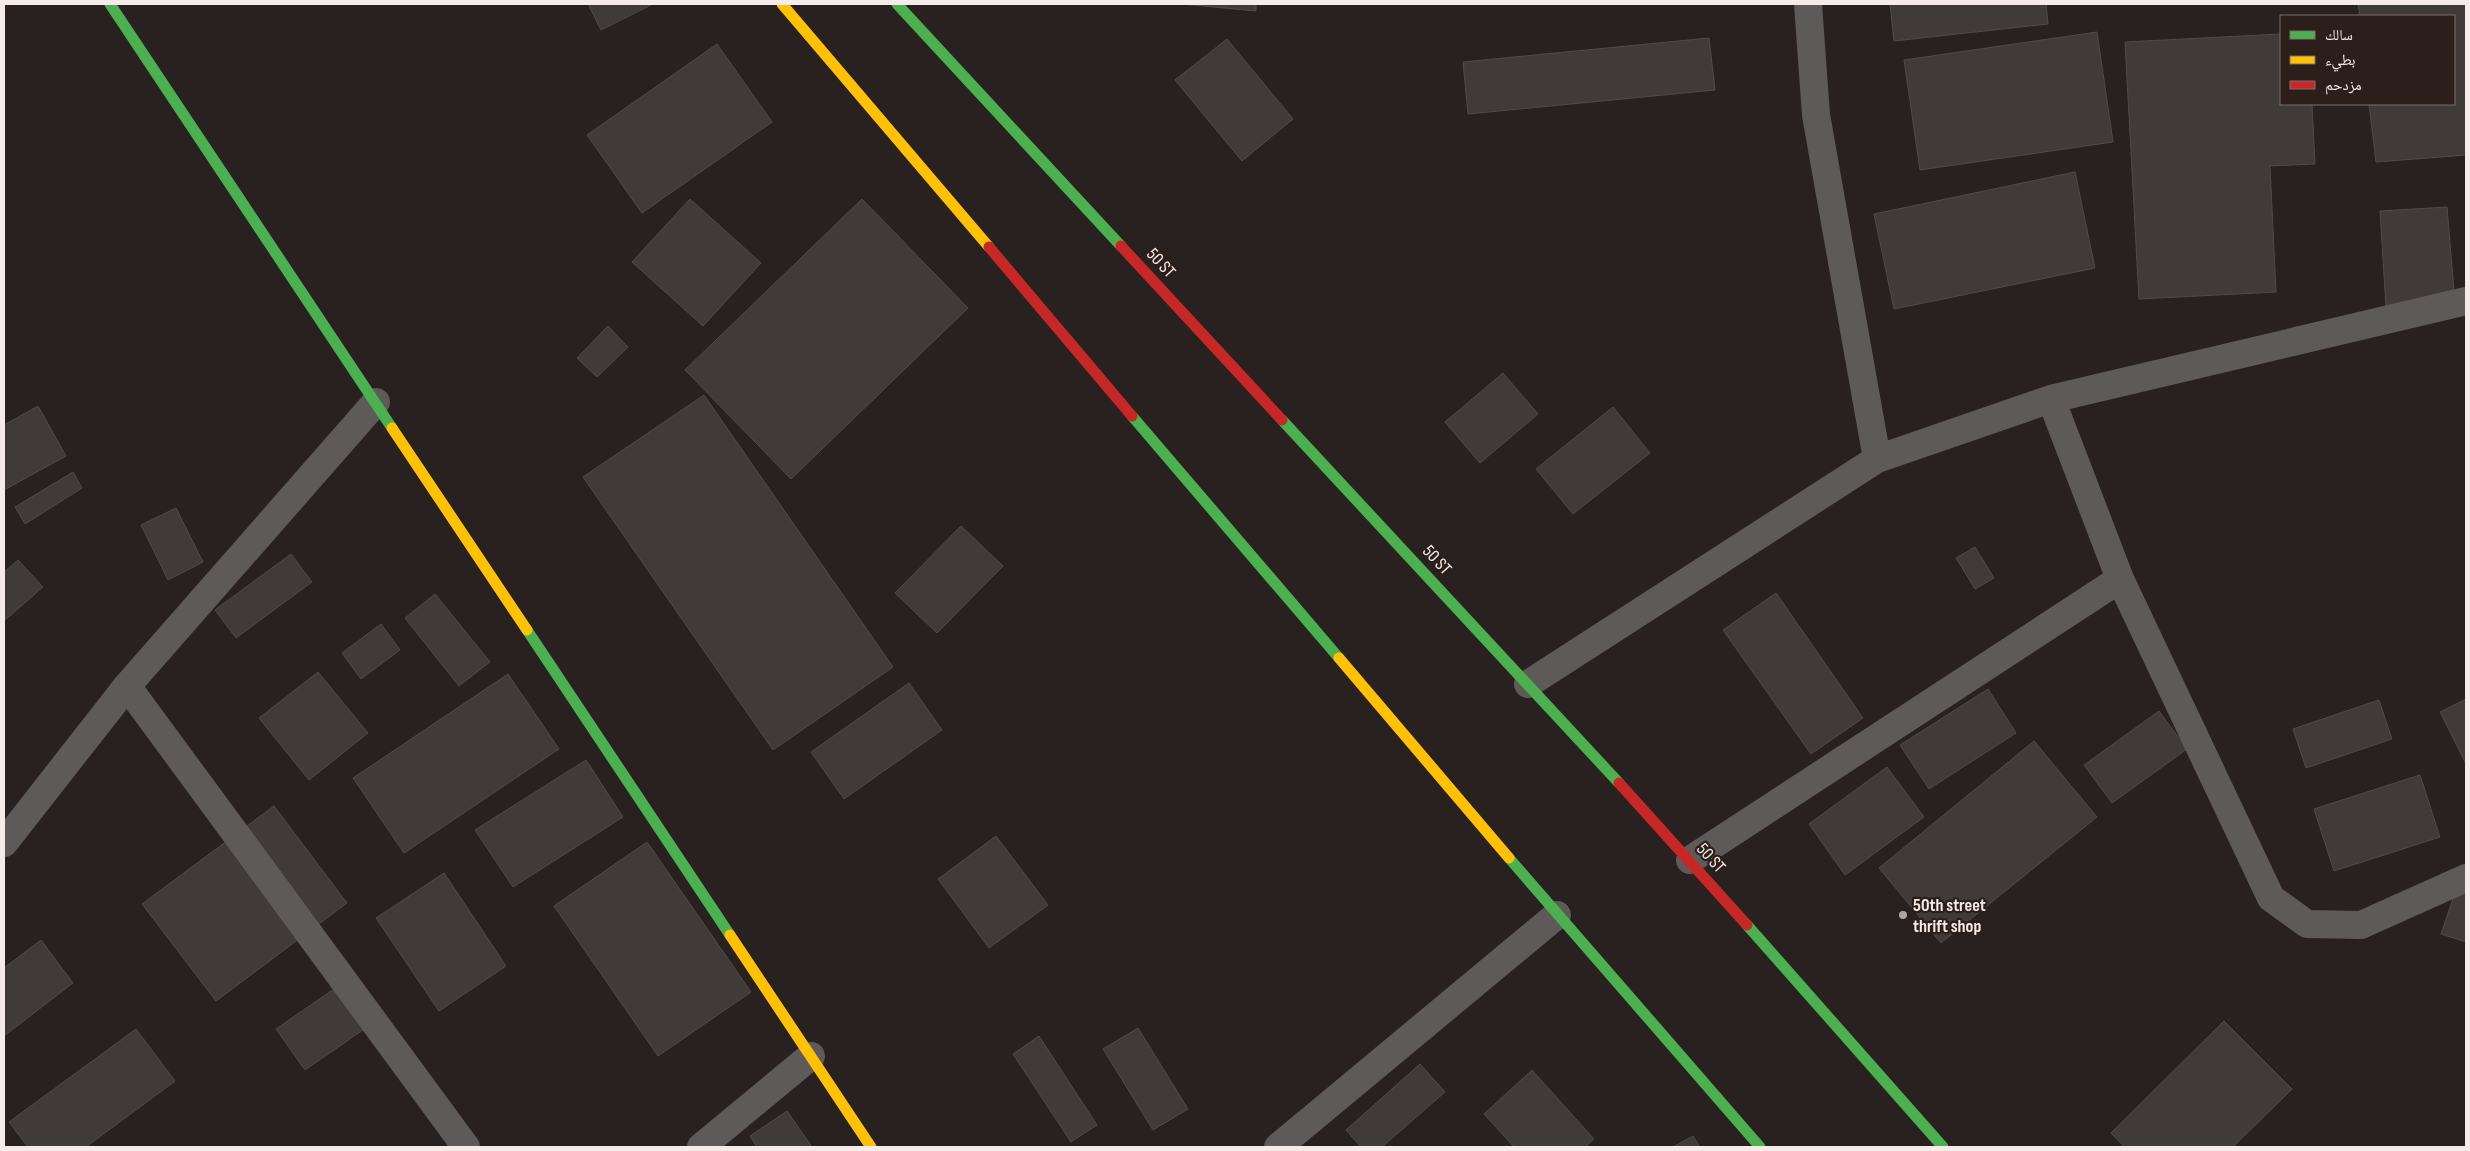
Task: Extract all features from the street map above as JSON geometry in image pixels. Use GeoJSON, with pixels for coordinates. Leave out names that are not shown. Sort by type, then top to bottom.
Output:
{"type":"FeatureCollection","features":[{"type":"Feature","properties":{"kind":"main road"},"geometry":{"type":"LineString","coordinates":[[110,4],[871,1147]]}},
{"type":"Feature","properties":{"kind":"main road"},"geometry":{"type":"LineString","coordinates":[[782,4],[1557,915],[1760,1147]]}},
{"type":"Feature","properties":{"kind":"main road","name":"50 ST"},"geometry":{"type":"LineString","coordinates":[[896,4],[1690,860],[1943,1147]]}},
{"type":"Feature","properties":{"kind":"street"},"geometry":{"type":"LineString","coordinates":[[1808,4],[1816,115],[1877,459]]}},
{"type":"Feature","properties":{"kind":"street"},"geometry":{"type":"LineString","coordinates":[[1528,684],[1877,459],[2051,399],[2466,302]]}},
{"type":"Feature","properties":{"kind":"street"},"geometry":{"type":"LineString","coordinates":[[2051,399],[2120,579],[2271,898],[2307,924],[2361,926],[2466,878]]}},
{"type":"Feature","properties":{"kind":"street"},"geometry":{"type":"LineString","coordinates":[[4,843],[126,686],[376,402]]}},
{"type":"Feature","properties":{"kind":"street"},"geometry":{"type":"LineString","coordinates":[[1690,860],[2120,579]]}},
{"type":"Feature","properties":{"kind":"street"},"geometry":{"type":"LineString","coordinates":[[126,686],[466,1147]]}},
{"type":"Feature","properties":{"kind":"street"},"geometry":{"type":"LineString","coordinates":[[1278,1147],[1557,915]]}},
{"type":"Feature","properties":{"kind":"street"},"geometry":{"type":"LineString","coordinates":[[701,1147],[811,1056]]}},
{"type":"Feature","properties":{"kind":"building"},"geometry":{"type":"Polygon","coordinates":[[[588,4],[653,4],[601,30],[588,4]]]}},
{"type":"Feature","properties":{"kind":"building"},"geometry":{"type":"Polygon","coordinates":[[[1182,4],[1256,4],[1256,11],[1182,4]]]}},
{"type":"Feature","properties":{"kind":"building"},"geometry":{"type":"Polygon","coordinates":[[[1890,4],[2046,4],[2048,24],[1894,41],[1890,4]]]}},
{"type":"Feature","properties":{"kind":"building"},"geometry":{"type":"Polygon","coordinates":[[[2358,4],[2466,4],[2466,155],[2376,162],[2369,105],[2455,105],[2455,15],[2360,15],[2358,4]]]}},
{"type":"Feature","properties":{"kind":"building"},"geometry":{"type":"Polygon","coordinates":[[[2097,32],[2113,142],[1920,170],[1904,60],[2097,32]]]}},
{"type":"Feature","properties":{"kind":"building"},"geometry":{"type":"Polygon","coordinates":[[[2280,34],[2280,105],[2312,105],[2315,164],[2270,166],[2276,292],[2139,299],[2125,42],[2280,34]]]}},
{"type":"Feature","properties":{"kind":"building"},"geometry":{"type":"Polygon","coordinates":[[[1709,38],[1715,90],[1468,114],[1463,62],[1709,38]]]}},
{"type":"Feature","properties":{"kind":"building"},"geometry":{"type":"Polygon","coordinates":[[[1227,39],[1293,119],[1242,161],[1175,80],[1227,39]]]}},
{"type":"Feature","properties":{"kind":"building"},"geometry":{"type":"Polygon","coordinates":[[[717,44],[772,122],[642,213],[587,135],[717,44]]]}},
{"type":"Feature","properties":{"kind":"building"},"geometry":{"type":"Polygon","coordinates":[[[2075,172],[2095,268],[1894,309],[1874,214],[2075,172]]]}},
{"type":"Feature","properties":{"kind":"building"},"geometry":{"type":"Polygon","coordinates":[[[690,199],[761,263],[703,326],[632,262],[690,199]]]}},
{"type":"Feature","properties":{"kind":"building"},"geometry":{"type":"Polygon","coordinates":[[[862,199],[968,308],[791,479],[685,370],[862,199]]]}},
{"type":"Feature","properties":{"kind":"building"},"geometry":{"type":"Polygon","coordinates":[[[2447,207],[2454,291],[2386,307],[2380,211],[2447,207]]]}},
{"type":"Feature","properties":{"kind":"building"},"geometry":{"type":"Polygon","coordinates":[[[608,326],[628,347],[597,377],[577,358],[608,326]]]}},
{"type":"Feature","properties":{"kind":"building"},"geometry":{"type":"Polygon","coordinates":[[[1503,373],[1538,414],[1480,463],[1445,422],[1503,373]]]}},
{"type":"Feature","properties":{"kind":"building"},"geometry":{"type":"Polygon","coordinates":[[[704,395],[893,667],[773,750],[583,477],[704,395]]]}},
{"type":"Feature","properties":{"kind":"building"},"geometry":{"type":"Polygon","coordinates":[[[38,406],[66,456],[4,490],[4,425],[38,406]]]}},
{"type":"Feature","properties":{"kind":"building"},"geometry":{"type":"Polygon","coordinates":[[[1613,407],[1650,453],[1573,514],[1536,469],[1613,407]]]}},
{"type":"Feature","properties":{"kind":"building"},"geometry":{"type":"Polygon","coordinates":[[[73,472],[82,488],[25,524],[15,507],[73,472]]]}},
{"type":"Feature","properties":{"kind":"building"},"geometry":{"type":"Polygon","coordinates":[[[176,508],[203,562],[168,580],[141,525],[176,508]]]}},
{"type":"Feature","properties":{"kind":"building"},"geometry":{"type":"Polygon","coordinates":[[[961,526],[1003,566],[937,633],[895,593],[961,526]]]}},
{"type":"Feature","properties":{"kind":"building"},"geometry":{"type":"Polygon","coordinates":[[[1975,547],[1994,578],[1975,589],[1956,558],[1975,547]]]}},
{"type":"Feature","properties":{"kind":"building"},"geometry":{"type":"Polygon","coordinates":[[[291,554],[312,582],[236,638],[215,610],[291,554]]]}},
{"type":"Feature","properties":{"kind":"building"},"geometry":{"type":"Polygon","coordinates":[[[18,560],[43,587],[4,621],[4,572],[18,560]]]}},
{"type":"Feature","properties":{"kind":"building"},"geometry":{"type":"Polygon","coordinates":[[[1776,593],[1863,718],[1811,754],[1723,630],[1776,593]]]}},
{"type":"Feature","properties":{"kind":"building"},"geometry":{"type":"Polygon","coordinates":[[[435,594],[490,662],[459,686],[405,618],[435,594]]]}},
{"type":"Feature","properties":{"kind":"building"},"geometry":{"type":"Polygon","coordinates":[[[381,624],[400,650],[361,679],[342,653],[381,624]]]}},
{"type":"Feature","properties":{"kind":"building"},"geometry":{"type":"Polygon","coordinates":[[[318,672],[368,733],[309,780],[259,718],[318,672]]]}},
{"type":"Feature","properties":{"kind":"building"},"geometry":{"type":"Polygon","coordinates":[[[508,674],[559,749],[404,853],[353,778],[508,674]]]}},
{"type":"Feature","properties":{"kind":"building"},"geometry":{"type":"Polygon","coordinates":[[[909,683],[942,730],[844,799],[811,752],[909,683]]]}},
{"type":"Feature","properties":{"kind":"building"},"geometry":{"type":"Polygon","coordinates":[[[1988,689],[2016,733],[1929,789],[1900,745],[1988,689]]]}},
{"type":"Feature","properties":{"kind":"building"},"geometry":{"type":"Polygon","coordinates":[[[2466,699],[2466,764],[2440,712],[2466,699]]]}},
{"type":"Feature","properties":{"kind":"building"},"geometry":{"type":"Polygon","coordinates":[[[2379,700],[2392,739],[2306,768],[2293,729],[2379,700]]]}},
{"type":"Feature","properties":{"kind":"building"},"geometry":{"type":"Polygon","coordinates":[[[2159,711],[2187,749],[2112,803],[2084,765],[2159,711]]]}},
{"type":"Feature","properties":{"kind":"building"},"geometry":{"type":"Polygon","coordinates":[[[2034,741],[2097,817],[1941,943],[1879,868],[2034,741]]]}},
{"type":"Feature","properties":{"kind":"building"},"geometry":{"type":"Polygon","coordinates":[[[586,760],[623,817],[513,887],[475,830],[586,760]]]}},
{"type":"Feature","properties":{"kind":"building"},"geometry":{"type":"Polygon","coordinates":[[[1887,767],[1924,817],[1845,875],[1809,824],[1887,767]]]}},
{"type":"Feature","properties":{"kind":"building"},"geometry":{"type":"Polygon","coordinates":[[[2420,775],[2440,837],[2334,871],[2314,809],[2420,775]]]}},
{"type":"Feature","properties":{"kind":"building"},"geometry":{"type":"Polygon","coordinates":[[[274,806],[347,903],[216,1001],[142,904],[274,806]]]}},
{"type":"Feature","properties":{"kind":"building"},"geometry":{"type":"Polygon","coordinates":[[[996,836],[1048,905],[989,948],[938,879],[996,836]]]}},
{"type":"Feature","properties":{"kind":"building"},"geometry":{"type":"Polygon","coordinates":[[[647,842],[751,992],[658,1056],[554,906],[647,842]]]}},
{"type":"Feature","properties":{"kind":"building"},"geometry":{"type":"Polygon","coordinates":[[[444,873],[506,966],[439,1011],[376,918],[444,873]]]}},
{"type":"Feature","properties":{"kind":"building"},"geometry":{"type":"Polygon","coordinates":[[[2456,890],[2466,893],[2466,942],[2441,934],[2456,890]]]}},
{"type":"Feature","properties":{"kind":"building"},"geometry":{"type":"Polygon","coordinates":[[[41,940],[73,983],[4,1036],[4,968],[41,940]]]}},
{"type":"Feature","properties":{"kind":"building"},"geometry":{"type":"Polygon","coordinates":[[[347,980],[376,1021],[305,1070],[276,1029],[347,980]]]}},
{"type":"Feature","properties":{"kind":"building"},"geometry":{"type":"Polygon","coordinates":[[[2224,1021],[2292,1089],[2233,1147],[2125,1147],[2111,1133],[2224,1021]]]}},
{"type":"Feature","properties":{"kind":"building"},"geometry":{"type":"Polygon","coordinates":[[[1138,1028],[1188,1109],[1153,1130],[1103,1049],[1138,1028]]]}},
{"type":"Feature","properties":{"kind":"building"},"geometry":{"type":"Polygon","coordinates":[[[136,1029],[175,1081],[86,1147],[28,1147],[9,1122],[136,1029]]]}},
{"type":"Feature","properties":{"kind":"building"},"geometry":{"type":"Polygon","coordinates":[[[1039,1036],[1097,1125],[1071,1142],[1013,1054],[1039,1036]]]}},
{"type":"Feature","properties":{"kind":"building"},"geometry":{"type":"Polygon","coordinates":[[[1420,1064],[1445,1092],[1382,1147],[1361,1147],[1346,1130],[1420,1064]]]}},
{"type":"Feature","properties":{"kind":"building"},"geometry":{"type":"Polygon","coordinates":[[[1532,1070],[1594,1139],[1585,1147],[1514,1147],[1484,1114],[1532,1070]]]}},
{"type":"Feature","properties":{"kind":"building"},"geometry":{"type":"Polygon","coordinates":[[[787,1111],[812,1147],[757,1147],[750,1136],[787,1111]]]}},
{"type":"Feature","properties":{"kind":"building"},"geometry":{"type":"Polygon","coordinates":[[[1693,1136],[1700,1147],[1673,1147],[1693,1136]]]}},
{"type":"Feature","properties":{"kind":"traffic: fast"},"geometry":{"type":"LineString","coordinates":[[110,4],[392,428]]}},
{"type":"Feature","properties":{"kind":"traffic: fast"},"geometry":{"type":"LineString","coordinates":[[897,4],[1121,246]]}},
{"type":"Feature","properties":{"kind":"traffic: fast"},"geometry":{"type":"LineString","coordinates":[[1132,416],[1339,658]]}},
{"type":"Feature","properties":{"kind":"traffic: fast"},"geometry":{"type":"LineString","coordinates":[[1282,420],[1619,783]]}},
{"type":"Feature","properties":{"kind":"traffic: fast"},"geometry":{"type":"LineString","coordinates":[[527,630],[730,935]]}},
{"type":"Feature","properties":{"kind":"traffic: fast"},"geometry":{"type":"LineString","coordinates":[[1509,858],[1760,1147]]}},
{"type":"Feature","properties":{"kind":"traffic: fast"},"geometry":{"type":"LineString","coordinates":[[1747,925],[1943,1147]]}},
{"type":"Feature","properties":{"kind":"traffic: slow"},"geometry":{"type":"LineString","coordinates":[[782,4],[989,247]]}},
{"type":"Feature","properties":{"kind":"traffic: slow"},"geometry":{"type":"LineString","coordinates":[[392,428],[527,630]]}},
{"type":"Feature","properties":{"kind":"traffic: slow"},"geometry":{"type":"LineString","coordinates":[[1339,658],[1509,858]]}},
{"type":"Feature","properties":{"kind":"traffic: slow"},"geometry":{"type":"LineString","coordinates":[[730,935],[871,1147]]}},
{"type":"Feature","properties":{"kind":"traffic: jam"},"geometry":{"type":"LineString","coordinates":[[1121,246],[1282,420]]}},
{"type":"Feature","properties":{"kind":"traffic: jam"},"geometry":{"type":"LineString","coordinates":[[989,247],[1132,416]]}},
{"type":"Feature","properties":{"kind":"traffic: jam"},"geometry":{"type":"LineString","coordinates":[[1619,783],[1747,925]]}},
{"type":"Feature","properties":{"kind":"place","name":"50th street thrift shop"},"geometry":{"type":"Point","coordinates":[1903,915]}}]}
